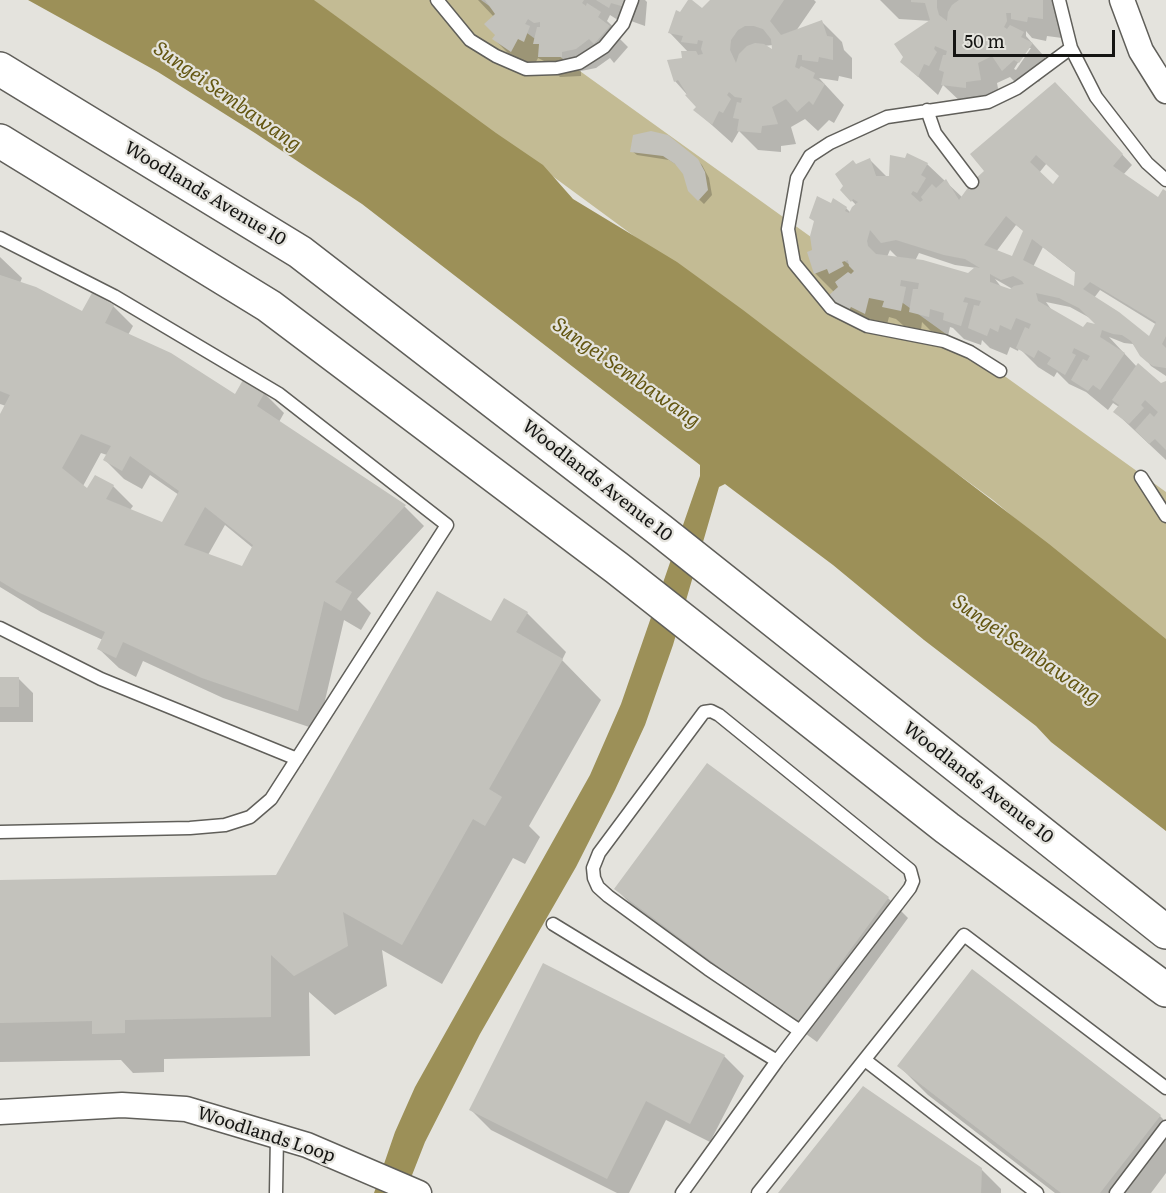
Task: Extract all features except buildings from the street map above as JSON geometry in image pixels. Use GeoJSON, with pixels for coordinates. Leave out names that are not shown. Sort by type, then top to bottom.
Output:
{"type":"FeatureCollection","features":[{"type":"Feature","properties":{"kind":"main road","name":"Woodlands Avenue 10"},"geometry":{"type":"LineString","coordinates":[[0,69],[300,252],[660,530],[1166,932]]}},
{"type":"Feature","properties":{"kind":"main road"},"geometry":{"type":"LineString","coordinates":[[0,141],[269,306],[617,568],[947,828],[1166,990]]}},
{"type":"Feature","properties":{"kind":"street"},"geometry":{"type":"LineString","coordinates":[[1122,0],[1141,51],[1166,91]]}},
{"type":"Feature","properties":{"kind":"street","name":"Woodlands Loop"},"geometry":{"type":"LineString","coordinates":[[0,1112],[122,1105],[186,1109],[307,1145],[414,1191]]}},
{"type":"Feature","properties":{"kind":"lane"},"geometry":{"type":"LineString","coordinates":[[437,0],[470,40],[496,56],[526,69],[557,68],[579,63],[604,47],[623,24],[632,0]]}},
{"type":"Feature","properties":{"kind":"lane"},"geometry":{"type":"LineString","coordinates":[[1059,0],[1071,48],[1096,98],[1147,163],[1166,180]]}},
{"type":"Feature","properties":{"kind":"lane"},"geometry":{"type":"LineString","coordinates":[[1000,371],[970,352],[944,341],[867,326],[831,308],[794,263],[788,229],[797,178],[810,156],[830,144],[887,117],[988,102],[1017,88],[1071,48]]}},
{"type":"Feature","properties":{"kind":"lane"},"geometry":{"type":"LineString","coordinates":[[927,110],[934,133],[972,182]]}},
{"type":"Feature","properties":{"kind":"lane"},"geometry":{"type":"LineString","coordinates":[[0,238],[114,296],[279,394],[447,525],[272,799],[250,817],[225,825],[190,828],[0,832]]}},
{"type":"Feature","properties":{"kind":"lane"},"geometry":{"type":"LineString","coordinates":[[1141,477],[1166,516]]}},
{"type":"Feature","properties":{"kind":"lane"},"geometry":{"type":"LineString","coordinates":[[0,628],[101,679],[297,759]]}},
{"type":"Feature","properties":{"kind":"lane"},"geometry":{"type":"LineString","coordinates":[[682,1193],[777,1061],[910,888],[913,881],[910,870],[719,715],[711,711],[704,712],[599,854],[593,868],[594,879],[598,887],[608,896],[708,969],[800,1031]]}},
{"type":"Feature","properties":{"kind":"lane"},"geometry":{"type":"LineString","coordinates":[[553,924],[777,1061]]}},
{"type":"Feature","properties":{"kind":"lane"},"geometry":{"type":"LineString","coordinates":[[758,1193],[964,935],[1166,1088]]}},
{"type":"Feature","properties":{"kind":"lane"},"geometry":{"type":"LineString","coordinates":[[865,1060],[1037,1193]]}},
{"type":"Feature","properties":{"kind":"lane"},"geometry":{"type":"LineString","coordinates":[[1116,1193],[1166,1127]]}},
{"type":"Feature","properties":{"kind":"lane"},"geometry":{"type":"LineString","coordinates":[[276,1193],[277,1136]]}},
{"type":"Feature","properties":{"kind":"shaded area"},"geometry":{"type":"Polygon","coordinates":[[[313,0],[481,0],[1166,492],[1166,645],[993,500],[313,0]]]}},
{"type":"Feature","properties":{"kind":"water","name":"Sungei Sembawang"},"geometry":{"type":"Polygon","coordinates":[[[28,0],[314,0],[543,165],[573,199],[677,262],[743,310],[1049,544],[1166,639],[1166,831],[1051,742],[1036,726],[924,640],[833,565],[725,484],[719,487],[673,645],[645,725],[615,790],[576,867],[480,1034],[425,1142],[405,1193],[374,1193],[395,1132],[415,1087],[590,775],[621,704],[700,476],[700,465],[362,204],[158,72],[28,0]]]}}]}
